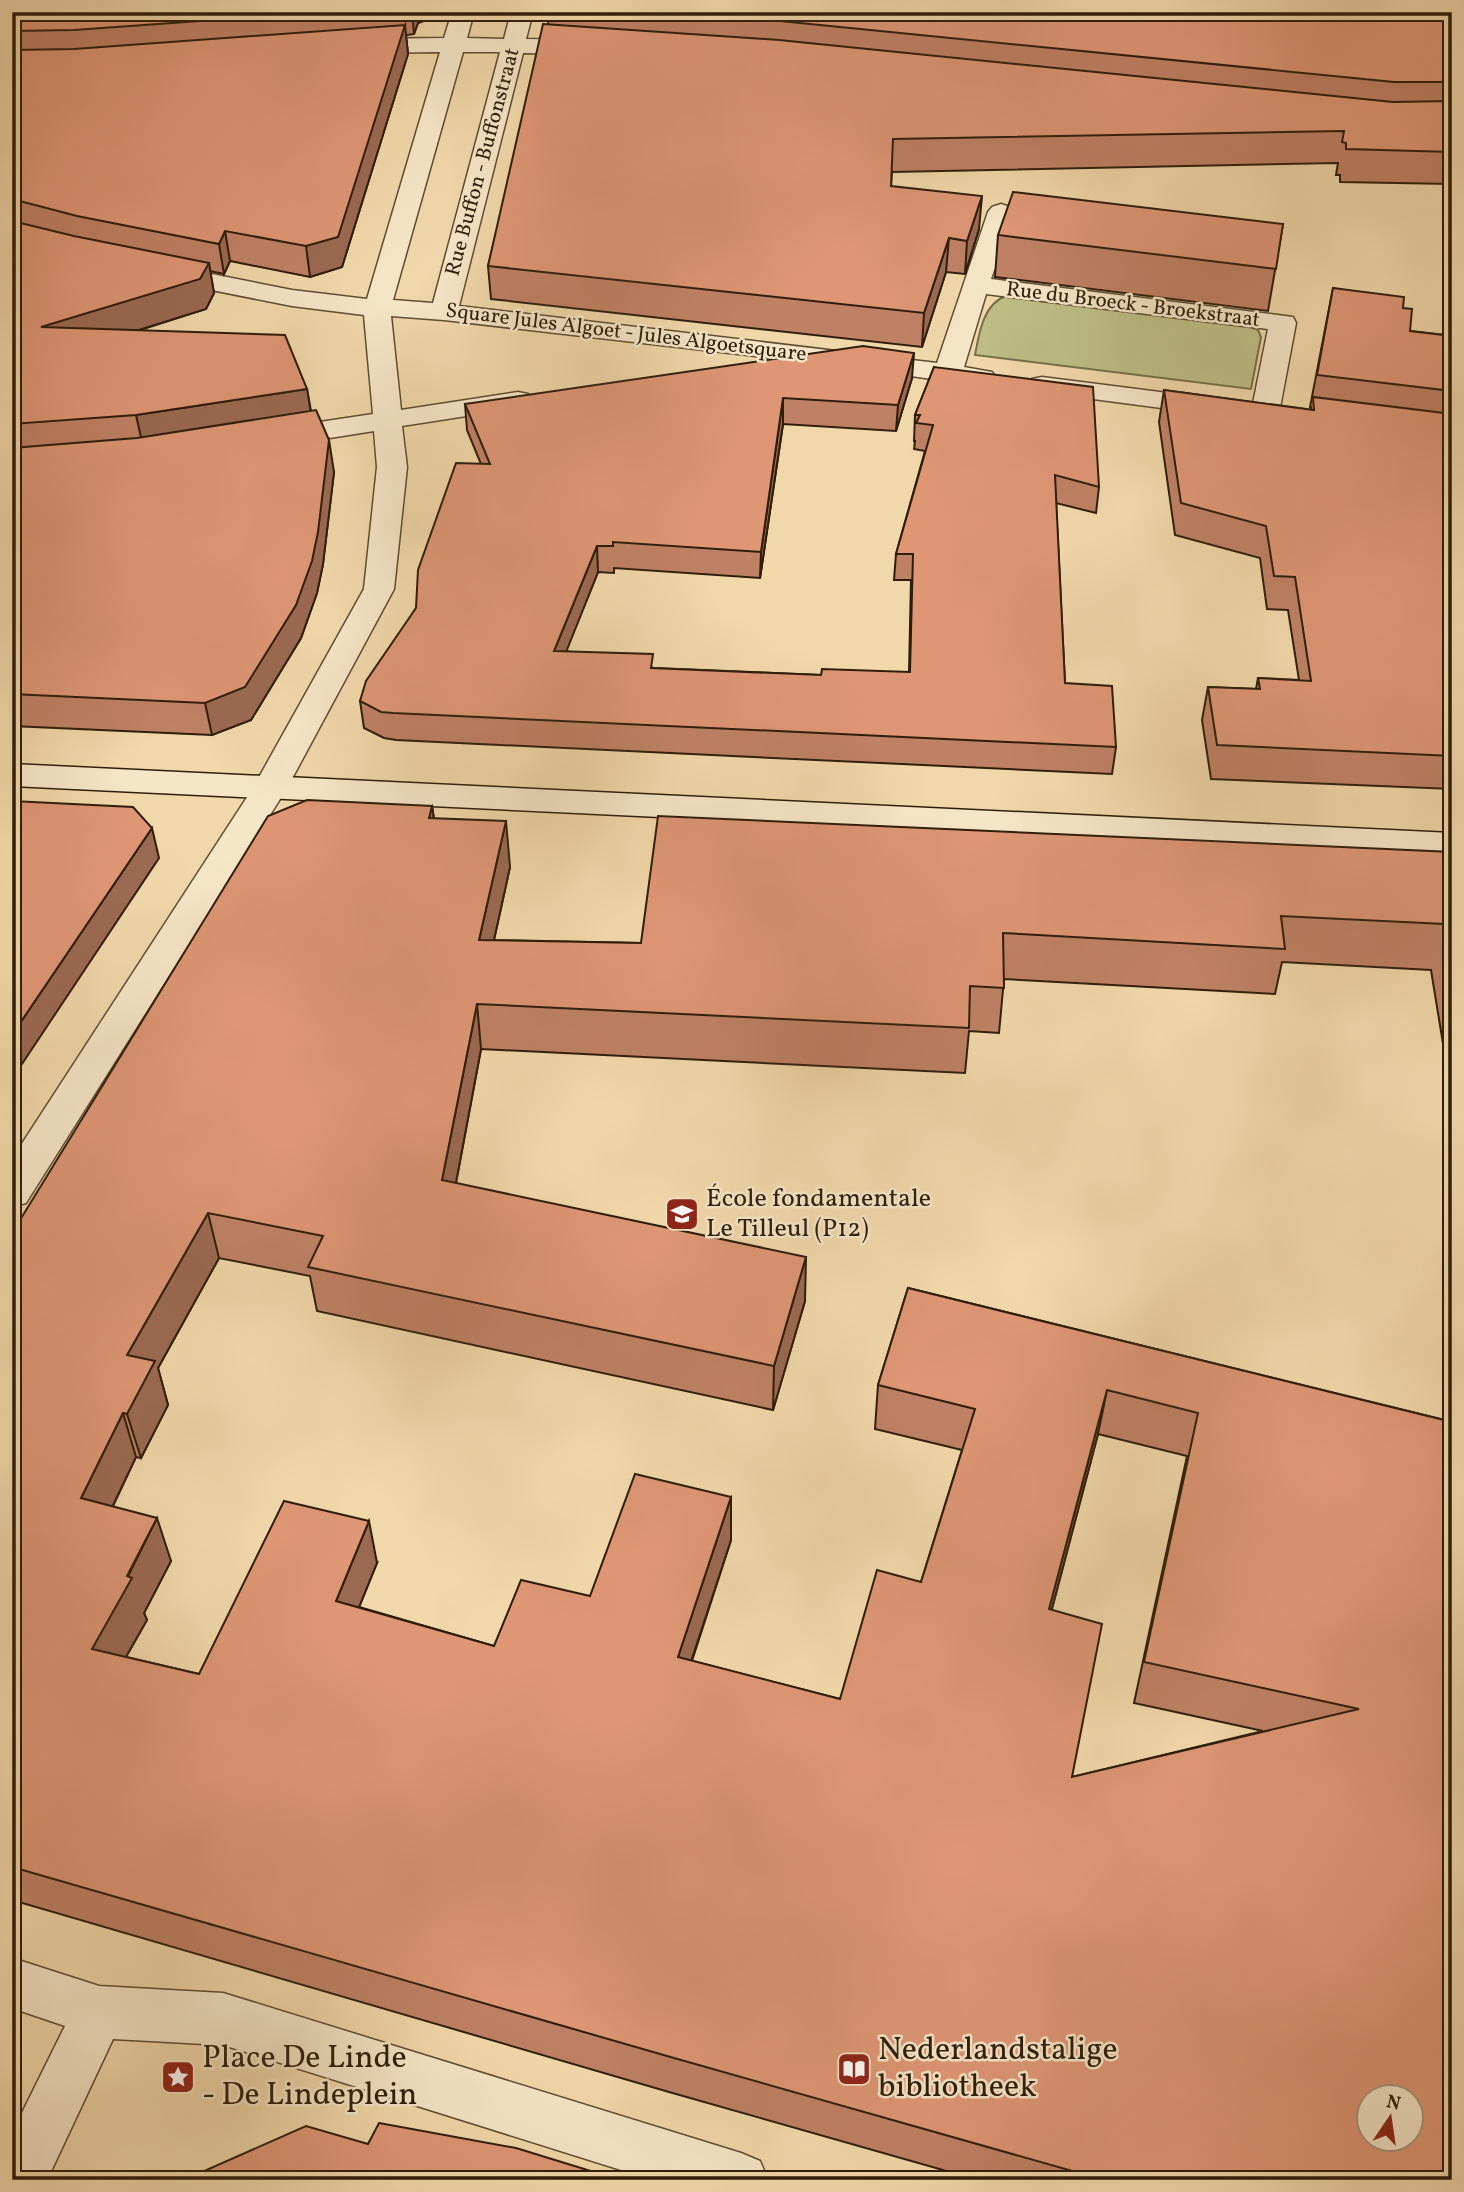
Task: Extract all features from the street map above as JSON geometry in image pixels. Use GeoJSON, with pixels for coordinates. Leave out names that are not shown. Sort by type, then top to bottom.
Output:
{"type":"FeatureCollection","features":[{"type":"Feature","properties":{"kind":"street"},"geometry":{"type":"LineString","coordinates":[[12,1192],[270,788],[379,589],[392,467],[377,309],[463,12]]}},
{"type":"Feature","properties":{"kind":"street","name":"Rue Buffon - Buffonstraat"},"geometry":{"type":"LineString","coordinates":[[444,312],[522,12]]}},
{"type":"Feature","properties":{"kind":"street"},"geometry":{"type":"LineString","coordinates":[[334,48],[394,44],[514,44],[615,49]]}},
{"type":"Feature","properties":{"kind":"street","name":"Rue du Broeck - Broekstraat"},"geometry":{"type":"LineString","coordinates":[[948,373],[1001,212]]}},
{"type":"Feature","properties":{"kind":"street","name":"Square Jules Algoet - Jules Algoetsquare"},"geometry":{"type":"LineString","coordinates":[[134,266],[292,298],[377,309],[444,312],[825,356]]}},
{"type":"Feature","properties":{"kind":"street","name":"Rue du Broeck - Broekstraat"},"geometry":{"type":"LineString","coordinates":[[825,356],[1279,415],[1283,323],[976,285]]}},
{"type":"Feature","properties":{"kind":"street","name":"Square Jules Algoet - Jules Algoetsquare"},"geometry":{"type":"LineString","coordinates":[[719,371],[825,356]]}},
{"type":"Feature","properties":{"kind":"street"},"geometry":{"type":"LineString","coordinates":[[247,442],[546,396]]}},
{"type":"Feature","properties":{"kind":"street"},"geometry":{"type":"LineString","coordinates":[[12,775],[1452,844]]}},
{"type":"Feature","properties":{"kind":"street"},"geometry":{"type":"LineString","coordinates":[[12,1983],[99,2011],[223,2019],[741,2180]]}},
{"type":"Feature","properties":{"kind":"street"},"geometry":{"type":"LineString","coordinates":[[18,2180],[99,2011]]}},
{"type":"Feature","properties":{"kind":"green space"},"geometry":{"type":"Polygon","coordinates":[[[1006,296],[1241,323],[1258,330],[1261,337],[1251,389],[975,355],[987,313],[998,300],[1006,296]]]}},
{"type":"Feature","properties":{"kind":"building"},"geometry":{"type":"Polygon","coordinates":[[[12,12],[327,12],[74,30],[12,31],[12,12]]]}},
{"type":"Feature","properties":{"kind":"building"},"geometry":{"type":"Polygon","coordinates":[[[653,12],[1452,12],[1452,82],[1394,82],[780,21],[653,12]]]}},
{"type":"Feature","properties":{"kind":"building"},"geometry":{"type":"Polygon","coordinates":[[[543,24],[779,40],[1393,102],[1452,101],[1452,152],[1346,149],[1346,143],[1342,142],[1344,131],[893,139],[891,186],[982,196],[967,241],[949,238],[924,313],[488,266],[543,24]]]}},
{"type":"Feature","properties":{"kind":"building"},"geometry":{"type":"Polygon","coordinates":[[[405,25],[338,237],[306,246],[225,231],[219,244],[77,216],[12,199],[12,50],[74,49],[405,25]]]}},
{"type":"Feature","properties":{"kind":"building"},"geometry":{"type":"Polygon","coordinates":[[[1013,192],[1283,224],[1276,269],[998,235],[1013,192]]]}},
{"type":"Feature","properties":{"kind":"building"},"geometry":{"type":"Polygon","coordinates":[[[12,221],[209,263],[200,279],[41,327],[285,335],[307,389],[136,415],[12,424],[12,221]]]}},
{"type":"Feature","properties":{"kind":"building"},"geometry":{"type":"Polygon","coordinates":[[[1333,288],[1404,297],[1403,308],[1412,309],[1410,331],[1452,336],[1452,391],[1317,375],[1333,288]]]}},
{"type":"Feature","properties":{"kind":"building"},"geometry":{"type":"Polygon","coordinates":[[[863,346],[914,353],[898,405],[783,398],[761,552],[613,542],[613,546],[597,546],[554,651],[653,654],[651,668],[821,675],[822,669],[910,672],[913,554],[896,554],[933,425],[916,423],[920,415],[915,415],[934,367],[1093,387],[1099,487],[1055,475],[1065,683],[1112,686],[1116,747],[393,713],[381,712],[360,701],[366,681],[416,608],[418,570],[456,463],[490,464],[465,404],[863,346]]]}},
{"type":"Feature","properties":{"kind":"building"},"geometry":{"type":"Polygon","coordinates":[[[1164,390],[1314,410],[1313,397],[1452,414],[1452,756],[1217,745],[1208,687],[1260,689],[1258,678],[1311,681],[1295,577],[1274,576],[1266,526],[1181,503],[1164,390]]]}},
{"type":"Feature","properties":{"kind":"building"},"geometry":{"type":"Polygon","coordinates":[[[316,410],[329,440],[312,561],[296,605],[245,687],[205,703],[12,694],[12,448],[137,438],[316,410]]]}},
{"type":"Feature","properties":{"kind":"building"},"geometry":{"type":"Polygon","coordinates":[[[307,800],[432,806],[429,818],[506,821],[479,940],[641,943],[658,816],[1452,852],[1452,970],[1444,924],[1281,916],[1285,949],[1003,933],[1004,988],[970,986],[969,1028],[477,1004],[442,1180],[806,1257],[774,1366],[308,1267],[323,1236],[208,1213],[127,1355],[155,1361],[127,1414],[123,1413],[81,1498],[157,1518],[127,1576],[132,1578],[92,1649],[199,1674],[284,1501],[369,1521],[336,1601],[494,1646],[521,1580],[590,1596],[635,1474],[731,1497],[678,1657],[840,1699],[877,1570],[921,1582],[975,1409],[878,1385],[908,1288],[1452,1422],[1452,2180],[1104,2180],[12,1867],[12,1233],[268,816],[307,800]],[[1107,1390],[1049,1609],[1102,1624],[1072,1777],[1359,1709],[1144,1662],[1198,1413],[1107,1390]]]}},
{"type":"Feature","properties":{"kind":"building"},"geometry":{"type":"Polygon","coordinates":[[[12,801],[133,807],[152,828],[12,1035],[12,801]]]}},
{"type":"Feature","properties":{"kind":"building"},"geometry":{"type":"Polygon","coordinates":[[[379,2123],[516,2148],[620,2180],[184,2180],[306,2126],[368,2144],[379,2123]]]}},
{"type":"Feature","properties":{"kind":"place","name":"École fondamentale Le Tilleul (P12)"},"geometry":{"type":"Point","coordinates":[682,1214]}},
{"type":"Feature","properties":{"kind":"place","name":"Nederlandstalige bibliotheek"},"geometry":{"type":"Point","coordinates":[854,2069]}},
{"type":"Feature","properties":{"kind":"place","name":"Place De Linde - De Lindeplein"},"geometry":{"type":"Point","coordinates":[178,2077]}}]}
